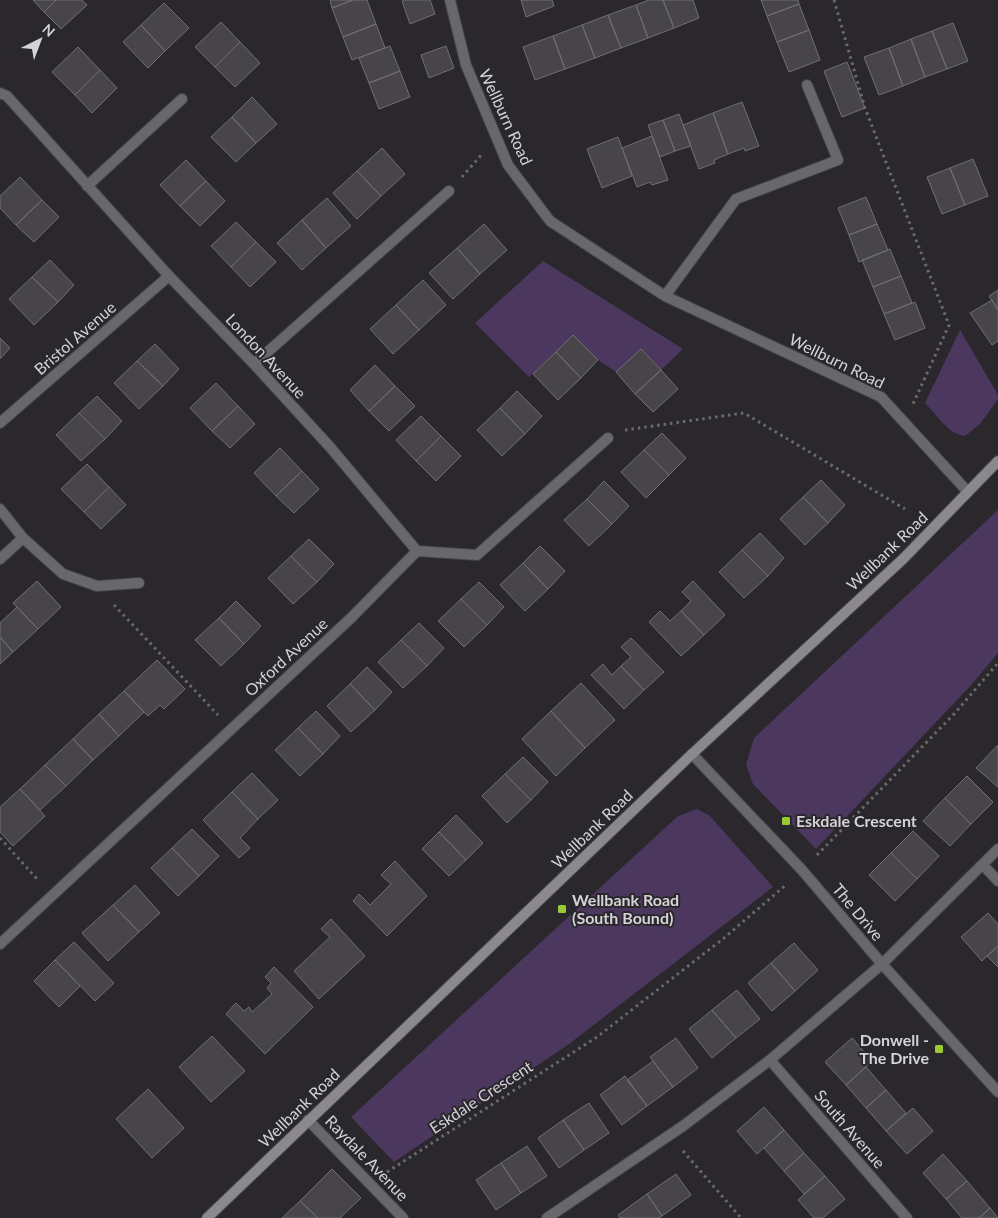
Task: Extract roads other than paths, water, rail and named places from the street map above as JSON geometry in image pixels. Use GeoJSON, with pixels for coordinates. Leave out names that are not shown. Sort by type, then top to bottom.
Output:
{"type":"FeatureCollection","features":[{"type":"Feature","properties":{"kind":"street","name":"Wellburn Road"},"geometry":{"type":"LineString","coordinates":[[450,0],[466,65],[508,165],[550,222],[665,296],[881,397],[968,492]]}},
{"type":"Feature","properties":{"kind":"street"},"geometry":{"type":"LineString","coordinates":[[665,296],[736,199],[838,160],[807,84]]}},
{"type":"Feature","properties":{"kind":"street","name":"London Avenue"},"geometry":{"type":"LineString","coordinates":[[0,92],[7,96],[169,276],[254,364],[330,447],[417,550]]}},
{"type":"Feature","properties":{"kind":"street"},"geometry":{"type":"LineString","coordinates":[[87,186],[182,99]]}},
{"type":"Feature","properties":{"kind":"street"},"geometry":{"type":"LineString","coordinates":[[254,364],[449,191]]}},
{"type":"Feature","properties":{"kind":"street","name":"Bristol Avenue"},"geometry":{"type":"LineString","coordinates":[[0,423],[169,276]]}},
{"type":"Feature","properties":{"kind":"street"},"geometry":{"type":"LineString","coordinates":[[417,550],[478,555],[608,438]]}},
{"type":"Feature","properties":{"kind":"street","name":"Wellbank Road"},"geometry":{"type":"LineString","coordinates":[[207,1218],[692,754],[903,559],[998,461]]}},
{"type":"Feature","properties":{"kind":"street"},"geometry":{"type":"LineString","coordinates":[[0,509],[23,538],[63,574],[97,586],[140,583]]}},
{"type":"Feature","properties":{"kind":"street"},"geometry":{"type":"LineString","coordinates":[[0,559],[23,538]]}},
{"type":"Feature","properties":{"kind":"street","name":"Oxford Avenue"},"geometry":{"type":"LineString","coordinates":[[0,944],[351,618],[417,550]]}},
{"type":"Feature","properties":{"kind":"street","name":"The Drive"},"geometry":{"type":"LineString","coordinates":[[692,754],[802,870],[882,964],[998,1092]]}},
{"type":"Feature","properties":{"kind":"street"},"geometry":{"type":"LineString","coordinates":[[547,1218],[669,1135],[770,1060],[882,964],[998,849]]}},
{"type":"Feature","properties":{"kind":"street"},"geometry":{"type":"LineString","coordinates":[[983,865],[998,881]]}},
{"type":"Feature","properties":{"kind":"street","name":"South Avenue"},"geometry":{"type":"LineString","coordinates":[[770,1060],[907,1218]]}},
{"type":"Feature","properties":{"kind":"street","name":"Raydale Avenue"},"geometry":{"type":"LineString","coordinates":[[308,1120],[403,1218]]}},
{"type":"Feature","properties":{"kind":"place","name":"Eskdale Crescent"},"geometry":{"type":"Point","coordinates":[786,821]}},
{"type":"Feature","properties":{"kind":"place","name":"Wellbank Road (South Bound)"},"geometry":{"type":"Point","coordinates":[562,909]}},
{"type":"Feature","properties":{"kind":"place","name":"Donwell - The Drive"},"geometry":{"type":"Point","coordinates":[939,1049]}}]}
